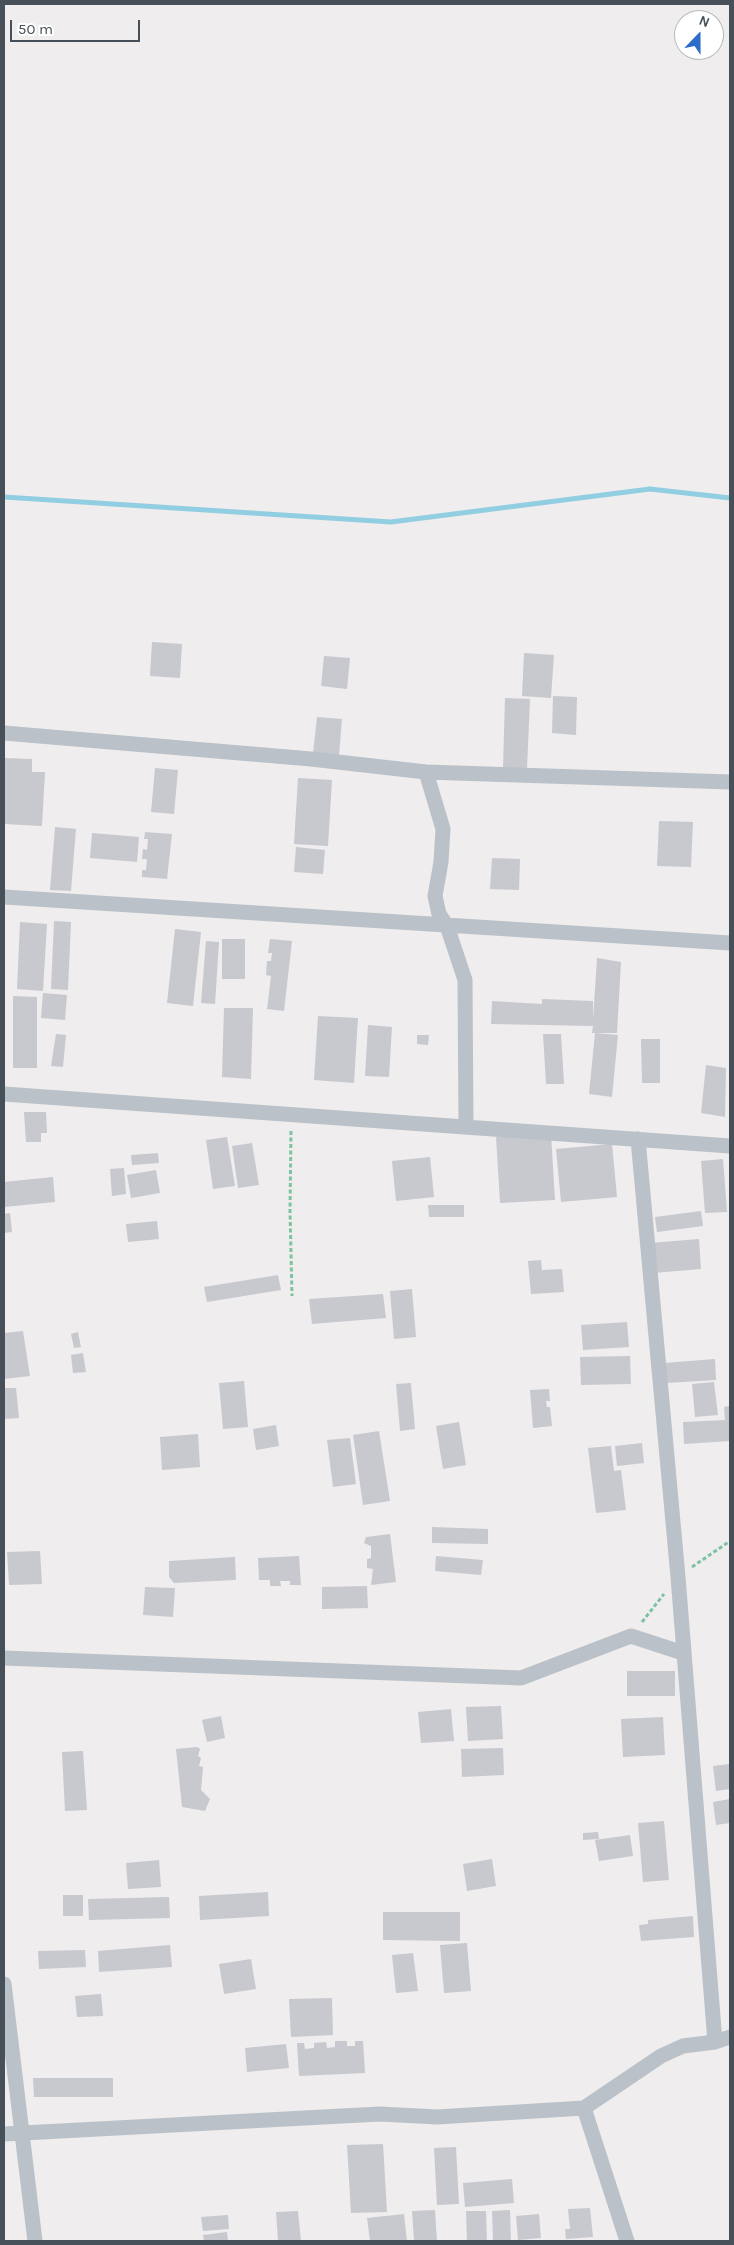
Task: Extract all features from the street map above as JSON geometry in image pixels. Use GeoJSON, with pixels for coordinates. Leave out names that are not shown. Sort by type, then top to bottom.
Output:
{"type":"FeatureCollection","features":[{"type":"Feature","properties":{"kind":"street"},"geometry":{"type":"LineString","coordinates":[[4,733],[311,759],[426,772],[730,782]]}},
{"type":"Feature","properties":{"kind":"street"},"geometry":{"type":"LineString","coordinates":[[426,772],[443,829],[441,862],[435,896],[439,914],[448,926],[465,980],[466,1127]]}},
{"type":"Feature","properties":{"kind":"street"},"geometry":{"type":"LineString","coordinates":[[4,897],[730,943]]}},
{"type":"Feature","properties":{"kind":"street"},"geometry":{"type":"LineString","coordinates":[[4,1094],[730,1146]]}},
{"type":"Feature","properties":{"kind":"street"},"geometry":{"type":"LineString","coordinates":[[638,1139],[715,2042]]}},
{"type":"Feature","properties":{"kind":"street"},"geometry":{"type":"LineString","coordinates":[[4,1658],[521,1678],[631,1636],[683,1652]]}},
{"type":"Feature","properties":{"kind":"street"},"geometry":{"type":"LineString","coordinates":[[4,1984],[35,2241]]}},
{"type":"Feature","properties":{"kind":"street"},"geometry":{"type":"LineString","coordinates":[[4,2134],[380,2114],[437,2117],[584,2108],[661,2056],[683,2046],[715,2042],[730,2037]]}},
{"type":"Feature","properties":{"kind":"street"},"geometry":{"type":"LineString","coordinates":[[584,2108],[627,2241]]}},
{"type":"Feature","properties":{"kind":"path"},"geometry":{"type":"LineString","coordinates":[[291,1115],[290,1211],[292,1296]]}},
{"type":"Feature","properties":{"kind":"building"},"geometry":{"type":"Polygon","coordinates":[[[152,642],[182,644],[180,678],[150,676],[152,642]]]}},
{"type":"Feature","properties":{"kind":"building"},"geometry":{"type":"Polygon","coordinates":[[[524,653],[554,655],[551,698],[522,696],[524,653]]]}},
{"type":"Feature","properties":{"kind":"building"},"geometry":{"type":"Polygon","coordinates":[[[324,656],[350,658],[347,689],[321,686],[324,656]]]}},
{"type":"Feature","properties":{"kind":"building"},"geometry":{"type":"Polygon","coordinates":[[[553,696],[577,697],[576,735],[552,733],[553,696]]]}},
{"type":"Feature","properties":{"kind":"building"},"geometry":{"type":"Polygon","coordinates":[[[505,698],[530,699],[527,769],[503,768],[505,698]]]}},
{"type":"Feature","properties":{"kind":"building"},"geometry":{"type":"Polygon","coordinates":[[[317,717],[342,719],[339,756],[313,753],[317,717]]]}},
{"type":"Feature","properties":{"kind":"building"},"geometry":{"type":"Polygon","coordinates":[[[4,758],[32,759],[32,772],[45,772],[42,826],[4,824],[4,758]]]}},
{"type":"Feature","properties":{"kind":"building"},"geometry":{"type":"Polygon","coordinates":[[[155,768],[178,770],[174,814],[151,812],[155,768]]]}},
{"type":"Feature","properties":{"kind":"building"},"geometry":{"type":"Polygon","coordinates":[[[298,778],[332,780],[328,846],[294,844],[298,778]]]}},
{"type":"Feature","properties":{"kind":"building"},"geometry":{"type":"Polygon","coordinates":[[[659,821],[693,822],[691,867],[657,866],[659,821]]]}},
{"type":"Feature","properties":{"kind":"building"},"geometry":{"type":"Polygon","coordinates":[[[55,827],[76,829],[71,891],[50,890],[55,827]]]}},
{"type":"Feature","properties":{"kind":"building"},"geometry":{"type":"Polygon","coordinates":[[[145,832],[172,834],[167,879],[142,877],[142,870],[146,870],[147,859],[142,859],[143,849],[147,850],[148,839],[144,839],[145,832]]]}},
{"type":"Feature","properties":{"kind":"building"},"geometry":{"type":"Polygon","coordinates":[[[92,833],[139,837],[137,862],[90,858],[92,833]]]}},
{"type":"Feature","properties":{"kind":"building"},"geometry":{"type":"Polygon","coordinates":[[[296,847],[325,850],[323,874],[294,872],[296,847]]]}},
{"type":"Feature","properties":{"kind":"building"},"geometry":{"type":"Polygon","coordinates":[[[492,858],[520,859],[519,890],[490,889],[492,858]]]}},
{"type":"Feature","properties":{"kind":"building"},"geometry":{"type":"Polygon","coordinates":[[[54,921],[71,922],[68,990],[51,989],[54,921]]]}},
{"type":"Feature","properties":{"kind":"building"},"geometry":{"type":"Polygon","coordinates":[[[20,922],[47,924],[43,991],[17,989],[20,922]]]}},
{"type":"Feature","properties":{"kind":"building"},"geometry":{"type":"Polygon","coordinates":[[[175,929],[201,932],[193,1006],[167,1003],[175,929]]]}},
{"type":"Feature","properties":{"kind":"building"},"geometry":{"type":"Polygon","coordinates":[[[222,939],[245,939],[245,979],[222,979],[222,939]]]}},
{"type":"Feature","properties":{"kind":"building"},"geometry":{"type":"Polygon","coordinates":[[[270,939],[292,941],[284,1011],[267,1009],[271,976],[266,975],[267,961],[271,961],[272,953],[268,953],[270,939]]]}},
{"type":"Feature","properties":{"kind":"building"},"geometry":{"type":"Polygon","coordinates":[[[206,941],[219,942],[215,1004],[201,1003],[206,941]]]}},
{"type":"Feature","properties":{"kind":"building"},"geometry":{"type":"Polygon","coordinates":[[[597,958],[621,962],[617,1033],[592,1033],[593,1026],[491,1024],[492,1001],[542,1004],[542,999],[593,1001],[593,1020],[597,958]]]}},
{"type":"Feature","properties":{"kind":"building"},"geometry":{"type":"Polygon","coordinates":[[[43,993],[67,995],[65,1020],[41,1018],[43,993]]]}},
{"type":"Feature","properties":{"kind":"building"},"geometry":{"type":"Polygon","coordinates":[[[13,996],[37,997],[37,1068],[13,1068],[13,996]]]}},
{"type":"Feature","properties":{"kind":"building"},"geometry":{"type":"Polygon","coordinates":[[[224,1008],[253,1008],[251,1079],[222,1077],[224,1008]]]}},
{"type":"Feature","properties":{"kind":"building"},"geometry":{"type":"Polygon","coordinates":[[[318,1016],[358,1018],[354,1083],[314,1080],[318,1016]]]}},
{"type":"Feature","properties":{"kind":"building"},"geometry":{"type":"Polygon","coordinates":[[[368,1025],[392,1027],[389,1077],[365,1076],[368,1025]]]}},
{"type":"Feature","properties":{"kind":"building"},"geometry":{"type":"Polygon","coordinates":[[[595,1033],[618,1035],[612,1097],[589,1094],[595,1033]]]}},
{"type":"Feature","properties":{"kind":"building"},"geometry":{"type":"Polygon","coordinates":[[[56,1034],[66,1035],[63,1067],[51,1066],[56,1034]]]}},
{"type":"Feature","properties":{"kind":"building"},"geometry":{"type":"Polygon","coordinates":[[[543,1034],[561,1034],[564,1084],[546,1084],[543,1034]]]}},
{"type":"Feature","properties":{"kind":"building"},"geometry":{"type":"Polygon","coordinates":[[[417,1035],[429,1035],[428,1045],[417,1044],[417,1035]]]}},
{"type":"Feature","properties":{"kind":"building"},"geometry":{"type":"Polygon","coordinates":[[[641,1039],[660,1039],[660,1083],[642,1083],[641,1039]]]}},
{"type":"Feature","properties":{"kind":"building"},"geometry":{"type":"Polygon","coordinates":[[[706,1065],[726,1068],[725,1117],[701,1113],[706,1065]]]}},
{"type":"Feature","properties":{"kind":"building"},"geometry":{"type":"Polygon","coordinates":[[[24,1112],[46,1112],[47,1133],[41,1133],[41,1142],[26,1142],[24,1112]]]}},
{"type":"Feature","properties":{"kind":"building"},"geometry":{"type":"Polygon","coordinates":[[[551,1134],[555,1200],[500,1203],[496,1137],[551,1134]]]}},
{"type":"Feature","properties":{"kind":"building"},"geometry":{"type":"Polygon","coordinates":[[[227,1137],[235,1186],[213,1189],[206,1140],[227,1137]]]}},
{"type":"Feature","properties":{"kind":"building"},"geometry":{"type":"Polygon","coordinates":[[[252,1143],[259,1185],[238,1188],[232,1146],[252,1143]]]}},
{"type":"Feature","properties":{"kind":"building"},"geometry":{"type":"Polygon","coordinates":[[[612,1144],[617,1197],[561,1202],[556,1149],[612,1144]]]}},
{"type":"Feature","properties":{"kind":"building"},"geometry":{"type":"Polygon","coordinates":[[[158,1153],[159,1163],[132,1165],[131,1155],[158,1153]]]}},
{"type":"Feature","properties":{"kind":"building"},"geometry":{"type":"Polygon","coordinates":[[[430,1157],[434,1197],[396,1201],[392,1161],[430,1157]]]}},
{"type":"Feature","properties":{"kind":"building"},"geometry":{"type":"Polygon","coordinates":[[[723,1159],[727,1212],[705,1213],[701,1161],[723,1159]]]}},
{"type":"Feature","properties":{"kind":"building"},"geometry":{"type":"Polygon","coordinates":[[[124,1168],[126,1194],[112,1196],[110,1169],[124,1168]]]}},
{"type":"Feature","properties":{"kind":"building"},"geometry":{"type":"Polygon","coordinates":[[[156,1170],[160,1193],[131,1198],[127,1175],[156,1170]]]}},
{"type":"Feature","properties":{"kind":"building"},"geometry":{"type":"Polygon","coordinates":[[[53,1177],[55,1202],[4,1207],[4,1182],[53,1177]]]}},
{"type":"Feature","properties":{"kind":"building"},"geometry":{"type":"Polygon","coordinates":[[[428,1205],[464,1205],[464,1217],[429,1217],[428,1205]]]}},
{"type":"Feature","properties":{"kind":"building"},"geometry":{"type":"Polygon","coordinates":[[[701,1211],[703,1226],[657,1232],[655,1217],[701,1211]]]}},
{"type":"Feature","properties":{"kind":"building"},"geometry":{"type":"Polygon","coordinates":[[[10,1213],[12,1232],[4,1233],[4,1214],[10,1213]]]}},
{"type":"Feature","properties":{"kind":"building"},"geometry":{"type":"Polygon","coordinates":[[[157,1221],[159,1239],[128,1242],[126,1224],[157,1221]]]}},
{"type":"Feature","properties":{"kind":"building"},"geometry":{"type":"Polygon","coordinates":[[[699,1239],[701,1269],[653,1273],[650,1243],[699,1239]]]}},
{"type":"Feature","properties":{"kind":"building"},"geometry":{"type":"Polygon","coordinates":[[[541,1260],[542,1270],[562,1269],[564,1292],[531,1294],[528,1261],[541,1260]]]}},
{"type":"Feature","properties":{"kind":"building"},"geometry":{"type":"Polygon","coordinates":[[[278,1275],[281,1290],[207,1302],[204,1287],[278,1275]]]}},
{"type":"Feature","properties":{"kind":"building"},"geometry":{"type":"Polygon","coordinates":[[[412,1289],[416,1337],[394,1339],[390,1291],[412,1289]]]}},
{"type":"Feature","properties":{"kind":"building"},"geometry":{"type":"Polygon","coordinates":[[[383,1294],[386,1318],[312,1324],[309,1299],[383,1294]]]}},
{"type":"Feature","properties":{"kind":"building"},"geometry":{"type":"Polygon","coordinates":[[[627,1322],[629,1347],[583,1350],[581,1325],[627,1322]]]}},
{"type":"Feature","properties":{"kind":"building"},"geometry":{"type":"Polygon","coordinates":[[[23,1331],[30,1376],[4,1379],[4,1333],[23,1331]]]}},
{"type":"Feature","properties":{"kind":"building"},"geometry":{"type":"Polygon","coordinates":[[[78,1332],[81,1347],[74,1348],[71,1334],[78,1332]]]}},
{"type":"Feature","properties":{"kind":"building"},"geometry":{"type":"Polygon","coordinates":[[[83,1353],[86,1372],[73,1373],[71,1355],[83,1353]]]}},
{"type":"Feature","properties":{"kind":"building"},"geometry":{"type":"Polygon","coordinates":[[[630,1356],[631,1384],[581,1385],[580,1357],[630,1356]]]}},
{"type":"Feature","properties":{"kind":"building"},"geometry":{"type":"Polygon","coordinates":[[[715,1359],[716,1380],[666,1383],[664,1363],[715,1359]]]}},
{"type":"Feature","properties":{"kind":"building"},"geometry":{"type":"Polygon","coordinates":[[[244,1381],[248,1427],[223,1429],[219,1383],[244,1381]]]}},
{"type":"Feature","properties":{"kind":"building"},"geometry":{"type":"Polygon","coordinates":[[[714,1382],[718,1415],[695,1417],[692,1384],[714,1382]]]}},
{"type":"Feature","properties":{"kind":"building"},"geometry":{"type":"Polygon","coordinates":[[[411,1383],[415,1429],[400,1431],[396,1384],[411,1383]]]}},
{"type":"Feature","properties":{"kind":"building"},"geometry":{"type":"Polygon","coordinates":[[[4,1388],[16,1388],[19,1418],[4,1419],[4,1388]]]}},
{"type":"Feature","properties":{"kind":"building"},"geometry":{"type":"Polygon","coordinates":[[[549,1389],[550,1401],[546,1401],[547,1407],[550,1407],[552,1426],[533,1428],[530,1390],[549,1389]]]}},
{"type":"Feature","properties":{"kind":"building"},"geometry":{"type":"Polygon","coordinates":[[[730,1406],[730,1441],[684,1444],[683,1422],[725,1420],[724,1407],[730,1406]]]}},
{"type":"Feature","properties":{"kind":"building"},"geometry":{"type":"Polygon","coordinates":[[[459,1422],[466,1465],[443,1469],[436,1426],[459,1422]]]}},
{"type":"Feature","properties":{"kind":"building"},"geometry":{"type":"Polygon","coordinates":[[[276,1425],[279,1446],[256,1450],[253,1429],[276,1425]]]}},
{"type":"Feature","properties":{"kind":"building"},"geometry":{"type":"Polygon","coordinates":[[[379,1431],[390,1501],[363,1505],[353,1435],[379,1431]]]}},
{"type":"Feature","properties":{"kind":"building"},"geometry":{"type":"Polygon","coordinates":[[[198,1434],[200,1467],[162,1470],[160,1437],[198,1434]]]}},
{"type":"Feature","properties":{"kind":"building"},"geometry":{"type":"Polygon","coordinates":[[[350,1438],[356,1484],[333,1487],[327,1440],[350,1438]]]}},
{"type":"Feature","properties":{"kind":"building"},"geometry":{"type":"Polygon","coordinates":[[[642,1443],[644,1463],[617,1466],[615,1446],[642,1443]]]}},
{"type":"Feature","properties":{"kind":"building"},"geometry":{"type":"Polygon","coordinates":[[[611,1446],[614,1471],[621,1470],[626,1510],[596,1513],[588,1448],[611,1446]]]}},
{"type":"Feature","properties":{"kind":"building"},"geometry":{"type":"Polygon","coordinates":[[[432,1527],[488,1529],[488,1544],[432,1543],[432,1527]]]}},
{"type":"Feature","properties":{"kind":"building"},"geometry":{"type":"Polygon","coordinates":[[[390,1534],[396,1582],[371,1585],[373,1569],[367,1568],[367,1559],[371,1558],[371,1546],[364,1543],[366,1537],[390,1534]]]}},
{"type":"Feature","properties":{"kind":"building"},"geometry":{"type":"Polygon","coordinates":[[[40,1551],[42,1584],[9,1585],[7,1552],[40,1551]]]}},
{"type":"Feature","properties":{"kind":"building"},"geometry":{"type":"Polygon","coordinates":[[[299,1556],[301,1585],[290,1585],[290,1581],[280,1581],[281,1586],[270,1586],[270,1580],[259,1580],[258,1558],[299,1556]]]}},
{"type":"Feature","properties":{"kind":"building"},"geometry":{"type":"Polygon","coordinates":[[[436,1556],[483,1560],[481,1575],[435,1571],[436,1556]]]}},
{"type":"Feature","properties":{"kind":"building"},"geometry":{"type":"Polygon","coordinates":[[[235,1557],[236,1580],[174,1583],[169,1577],[169,1561],[235,1557]]]}},
{"type":"Feature","properties":{"kind":"building"},"geometry":{"type":"Polygon","coordinates":[[[367,1586],[368,1608],[322,1609],[322,1587],[367,1586]]]}},
{"type":"Feature","properties":{"kind":"building"},"geometry":{"type":"Polygon","coordinates":[[[145,1587],[175,1588],[173,1617],[143,1615],[145,1587]]]}},
{"type":"Feature","properties":{"kind":"building"},"geometry":{"type":"Polygon","coordinates":[[[627,1671],[675,1671],[675,1696],[627,1696],[627,1671]]]}},
{"type":"Feature","properties":{"kind":"building"},"geometry":{"type":"Polygon","coordinates":[[[501,1706],[503,1739],[468,1741],[466,1707],[501,1706]]]}},
{"type":"Feature","properties":{"kind":"building"},"geometry":{"type":"Polygon","coordinates":[[[451,1709],[454,1741],[421,1743],[418,1712],[451,1709]]]}},
{"type":"Feature","properties":{"kind":"building"},"geometry":{"type":"Polygon","coordinates":[[[221,1716],[225,1738],[207,1742],[202,1720],[221,1716]]]}},
{"type":"Feature","properties":{"kind":"building"},"geometry":{"type":"Polygon","coordinates":[[[663,1717],[665,1755],[623,1757],[621,1719],[663,1717]]]}},
{"type":"Feature","properties":{"kind":"building"},"geometry":{"type":"Polygon","coordinates":[[[197,1747],[200,1749],[198,1756],[201,1758],[199,1766],[203,1767],[201,1790],[210,1799],[205,1811],[182,1807],[176,1749],[197,1747]]]}},
{"type":"Feature","properties":{"kind":"building"},"geometry":{"type":"Polygon","coordinates":[[[503,1748],[504,1775],[462,1777],[461,1749],[503,1748]]]}},
{"type":"Feature","properties":{"kind":"building"},"geometry":{"type":"Polygon","coordinates":[[[83,1751],[87,1810],[65,1811],[62,1752],[83,1751]]]}},
{"type":"Feature","properties":{"kind":"building"},"geometry":{"type":"Polygon","coordinates":[[[730,1764],[730,1789],[716,1791],[713,1766],[730,1764]]]}},
{"type":"Feature","properties":{"kind":"building"},"geometry":{"type":"Polygon","coordinates":[[[730,1799],[730,1823],[716,1825],[713,1802],[730,1799]]]}},
{"type":"Feature","properties":{"kind":"building"},"geometry":{"type":"Polygon","coordinates":[[[664,1821],[669,1880],[643,1882],[638,1823],[664,1821]]]}},
{"type":"Feature","properties":{"kind":"building"},"geometry":{"type":"Polygon","coordinates":[[[598,1832],[599,1839],[583,1840],[583,1833],[598,1832]]]}},
{"type":"Feature","properties":{"kind":"building"},"geometry":{"type":"Polygon","coordinates":[[[630,1835],[633,1856],[599,1861],[595,1840],[630,1835]]]}},
{"type":"Feature","properties":{"kind":"building"},"geometry":{"type":"Polygon","coordinates":[[[492,1859],[496,1886],[467,1891],[463,1864],[492,1859]]]}},
{"type":"Feature","properties":{"kind":"building"},"geometry":{"type":"Polygon","coordinates":[[[159,1860],[161,1887],[128,1889],[126,1863],[159,1860]]]}},
{"type":"Feature","properties":{"kind":"building"},"geometry":{"type":"Polygon","coordinates":[[[268,1892],[269,1916],[200,1920],[199,1896],[268,1892]]]}},
{"type":"Feature","properties":{"kind":"building"},"geometry":{"type":"Polygon","coordinates":[[[63,1895],[83,1895],[83,1916],[63,1916],[63,1895]]]}},
{"type":"Feature","properties":{"kind":"building"},"geometry":{"type":"Polygon","coordinates":[[[169,1897],[170,1918],[89,1920],[88,1899],[169,1897]]]}},
{"type":"Feature","properties":{"kind":"building"},"geometry":{"type":"Polygon","coordinates":[[[383,1912],[460,1912],[460,1941],[383,1940],[383,1912]]]}},
{"type":"Feature","properties":{"kind":"building"},"geometry":{"type":"Polygon","coordinates":[[[693,1916],[694,1937],[641,1941],[639,1925],[648,1924],[648,1920],[693,1916]]]}},
{"type":"Feature","properties":{"kind":"building"},"geometry":{"type":"Polygon","coordinates":[[[467,1943],[471,1991],[444,1993],[440,1945],[467,1943]]]}},
{"type":"Feature","properties":{"kind":"building"},"geometry":{"type":"Polygon","coordinates":[[[170,1945],[172,1967],[99,1972],[98,1951],[170,1945]]]}},
{"type":"Feature","properties":{"kind":"building"},"geometry":{"type":"Polygon","coordinates":[[[85,1950],[86,1967],[39,1969],[38,1951],[85,1950]]]}},
{"type":"Feature","properties":{"kind":"building"},"geometry":{"type":"Polygon","coordinates":[[[413,1953],[418,1991],[396,1993],[392,1955],[413,1953]]]}},
{"type":"Feature","properties":{"kind":"building"},"geometry":{"type":"Polygon","coordinates":[[[251,1959],[256,1989],[224,1994],[219,1964],[251,1959]]]}},
{"type":"Feature","properties":{"kind":"building"},"geometry":{"type":"Polygon","coordinates":[[[101,1994],[103,2016],[77,2017],[75,1996],[101,1994]]]}},
{"type":"Feature","properties":{"kind":"building"},"geometry":{"type":"Polygon","coordinates":[[[332,1998],[333,2035],[291,2037],[289,1999],[332,1998]]]}},
{"type":"Feature","properties":{"kind":"building"},"geometry":{"type":"Polygon","coordinates":[[[335,2041],[347,2041],[347,2046],[355,2046],[355,2041],[363,2041],[365,2073],[299,2076],[297,2043],[304,2043],[305,2049],[314,2048],[314,2043],[326,2042],[327,2048],[335,2047],[335,2041]]]}},
{"type":"Feature","properties":{"kind":"building"},"geometry":{"type":"Polygon","coordinates":[[[286,2044],[289,2068],[247,2072],[245,2048],[286,2044]]]}},
{"type":"Feature","properties":{"kind":"building"},"geometry":{"type":"Polygon","coordinates":[[[33,2078],[113,2078],[113,2097],[34,2097],[33,2078]]]}},
{"type":"Feature","properties":{"kind":"building"},"geometry":{"type":"Polygon","coordinates":[[[383,2144],[387,2212],[351,2213],[347,2145],[383,2144]]]}},
{"type":"Feature","properties":{"kind":"building"},"geometry":{"type":"Polygon","coordinates":[[[456,2147],[459,2204],[437,2205],[434,2148],[456,2147]]]}},
{"type":"Feature","properties":{"kind":"building"},"geometry":{"type":"Polygon","coordinates":[[[512,2179],[514,2203],[465,2207],[463,2183],[512,2179]]]}},
{"type":"Feature","properties":{"kind":"building"},"geometry":{"type":"Polygon","coordinates":[[[590,2208],[593,2237],[566,2239],[565,2229],[570,2229],[568,2209],[590,2208]]]}},
{"type":"Feature","properties":{"kind":"building"},"geometry":{"type":"Polygon","coordinates":[[[435,2210],[437,2241],[414,2241],[412,2211],[435,2210]]]}},
{"type":"Feature","properties":{"kind":"building"},"geometry":{"type":"Polygon","coordinates":[[[510,2210],[511,2241],[493,2241],[492,2211],[510,2210]]]}},
{"type":"Feature","properties":{"kind":"building"},"geometry":{"type":"Polygon","coordinates":[[[298,2211],[301,2241],[278,2241],[276,2212],[298,2211]]]}},
{"type":"Feature","properties":{"kind":"building"},"geometry":{"type":"Polygon","coordinates":[[[466,2211],[486,2211],[487,2241],[467,2241],[466,2211]]]}},
{"type":"Feature","properties":{"kind":"building"},"geometry":{"type":"Polygon","coordinates":[[[404,2214],[407,2241],[370,2241],[367,2218],[404,2214]]]}},
{"type":"Feature","properties":{"kind":"building"},"geometry":{"type":"Polygon","coordinates":[[[539,2214],[541,2238],[518,2240],[516,2216],[539,2214]]]}},
{"type":"Feature","properties":{"kind":"building"},"geometry":{"type":"Polygon","coordinates":[[[228,2215],[229,2229],[203,2231],[201,2217],[228,2215]]]}},
{"type":"Feature","properties":{"kind":"building"},"geometry":{"type":"Polygon","coordinates":[[[227,2232],[228,2241],[204,2241],[203,2235],[227,2232]]]}},
{"type":"Feature","properties":{"kind":"waterway"},"geometry":{"type":"LineString","coordinates":[[4,497],[391,522],[650,489],[730,498]]}}]}
